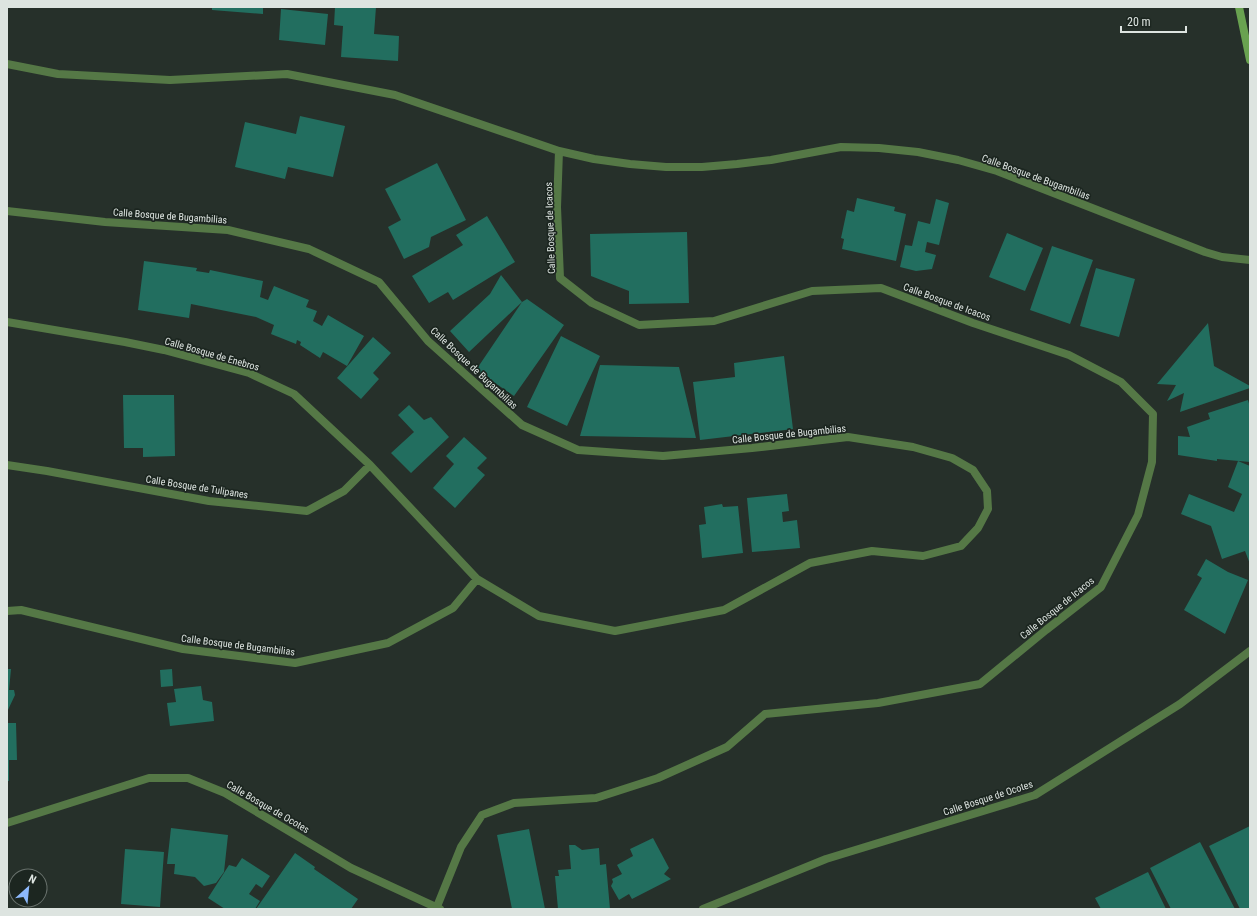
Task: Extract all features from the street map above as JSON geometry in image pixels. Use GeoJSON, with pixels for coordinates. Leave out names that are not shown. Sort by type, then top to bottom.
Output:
{"type":"FeatureCollection","features":[{"type":"Feature","properties":{"kind":"street"},"geometry":{"type":"LineString","coordinates":[[1238,7],[1250,60]]}},
{"type":"Feature","properties":{"kind":"street","name":"Calle Bosque de Bugambilias"},"geometry":{"type":"LineString","coordinates":[[7,64],[58,74],[170,80],[287,74],[395,95],[559,152],[630,164],[688,167],[736,164],[764,161],[841,147],[879,148],[918,152],[958,160],[997,171],[1206,252],[1222,257],[1250,260]]}},
{"type":"Feature","properties":{"kind":"street","name":"Calle Bosque de Icacos"},"geometry":{"type":"LineString","coordinates":[[438,908],[461,847],[482,815],[514,803],[596,798],[658,778],[727,747],[765,714],[878,703],[980,684],[1101,587],[1138,515],[1152,462],[1153,414],[1121,382],[1069,356],[973,323],[881,288],[812,290],[714,322],[639,325],[592,303],[560,278],[558,207],[559,152]]}},
{"type":"Feature","properties":{"kind":"street","name":"Calle Bosque de Bugambilias"},"geometry":{"type":"LineString","coordinates":[[7,210],[105,222],[228,230],[310,249],[379,282],[428,341],[522,425],[578,450],[663,456],[848,437],[913,447],[952,458],[973,470],[987,491],[988,509],[978,528],[961,546],[923,556],[872,551],[810,563],[724,610],[615,631],[539,616],[477,579],[453,608],[388,643],[295,663],[183,649],[21,610],[7,611]]}},
{"type":"Feature","properties":{"kind":"street","name":"Calle Bosque de Enebros"},"geometry":{"type":"LineString","coordinates":[[7,322],[126,342],[164,350],[249,373],[294,394],[370,465],[477,579]]}},
{"type":"Feature","properties":{"kind":"street","name":"Calle Bosque de Tulipanes"},"geometry":{"type":"LineString","coordinates":[[7,465],[209,501],[307,512],[344,491],[370,465]]}},
{"type":"Feature","properties":{"kind":"street","name":"Calle Bosque de Ocotes"},"geometry":{"type":"LineString","coordinates":[[703,909],[826,859],[1035,796],[1180,704],[1250,651]]}},
{"type":"Feature","properties":{"kind":"street","name":"Calle Bosque de Ocotes"},"geometry":{"type":"LineString","coordinates":[[7,823],[149,778],[188,778],[225,793],[351,868],[438,908]]}},
{"type":"Feature","properties":{"kind":"building"},"geometry":{"type":"Polygon","coordinates":[[[212,7],[263,7],[263,14],[212,10],[212,7]]]}},
{"type":"Feature","properties":{"kind":"building"},"geometry":{"type":"Polygon","coordinates":[[[335,7],[376,7],[374,34],[399,36],[398,61],[341,57],[343,26],[334,25],[335,7]]]}},
{"type":"Feature","properties":{"kind":"building"},"geometry":{"type":"Polygon","coordinates":[[[281,9],[328,14],[325,45],[279,40],[281,9]]]}},
{"type":"Feature","properties":{"kind":"building"},"geometry":{"type":"Polygon","coordinates":[[[300,116],[345,126],[333,177],[288,167],[285,179],[235,167],[245,122],[296,134],[300,116]]]}},
{"type":"Feature","properties":{"kind":"building"},"geometry":{"type":"Polygon","coordinates":[[[437,163],[466,220],[431,237],[429,247],[404,259],[388,227],[401,220],[385,189],[437,163]]]}},
{"type":"Feature","properties":{"kind":"building"},"geometry":{"type":"Polygon","coordinates":[[[857,198],[895,207],[894,211],[906,214],[896,261],[842,249],[844,239],[841,238],[847,210],[854,212],[857,198]]]}},
{"type":"Feature","properties":{"kind":"building"},"geometry":{"type":"Polygon","coordinates":[[[936,199],[949,203],[939,245],[927,242],[925,252],[936,255],[932,269],[916,271],[900,267],[905,245],[912,246],[918,221],[930,224],[936,199]]]}},
{"type":"Feature","properties":{"kind":"building"},"geometry":{"type":"Polygon","coordinates":[[[487,216],[515,262],[453,300],[448,292],[429,303],[412,276],[463,245],[456,235],[487,216]]]}},
{"type":"Feature","properties":{"kind":"building"},"geometry":{"type":"Polygon","coordinates":[[[687,232],[689,303],[629,304],[629,291],[591,276],[590,234],[687,232]]]}},
{"type":"Feature","properties":{"kind":"building"},"geometry":{"type":"Polygon","coordinates":[[[1007,233],[1043,248],[1025,291],[989,277],[1007,233]]]}},
{"type":"Feature","properties":{"kind":"building"},"geometry":{"type":"Polygon","coordinates":[[[1052,246],[1093,260],[1070,324],[1030,310],[1052,246]]]}},
{"type":"Feature","properties":{"kind":"building"},"geometry":{"type":"Polygon","coordinates":[[[144,261],[197,268],[196,271],[209,273],[210,270],[263,281],[260,297],[268,300],[274,286],[309,300],[306,307],[317,311],[313,321],[322,326],[328,315],[364,336],[347,366],[323,352],[320,358],[300,345],[301,342],[297,340],[296,344],[271,334],[274,325],[256,317],[191,304],[189,318],[138,310],[144,261]]]}},
{"type":"Feature","properties":{"kind":"building"},"geometry":{"type":"Polygon","coordinates":[[[1096,268],[1135,279],[1119,337],[1080,326],[1096,268]]]}},
{"type":"Feature","properties":{"kind":"building"},"geometry":{"type":"Polygon","coordinates":[[[501,275],[522,302],[469,352],[450,331],[490,294],[501,275]]]}},
{"type":"Feature","properties":{"kind":"building"},"geometry":{"type":"Polygon","coordinates":[[[527,299],[564,325],[514,396],[476,370],[522,302],[527,299]]]}},
{"type":"Feature","properties":{"kind":"building"},"geometry":{"type":"Polygon","coordinates":[[[1208,323],[1214,366],[1250,386],[1250,388],[1180,412],[1184,393],[1167,401],[1176,385],[1157,384],[1208,323]]]}},
{"type":"Feature","properties":{"kind":"building"},"geometry":{"type":"Polygon","coordinates":[[[561,336],[600,356],[567,426],[527,407],[561,336]]]}},
{"type":"Feature","properties":{"kind":"building"},"geometry":{"type":"Polygon","coordinates":[[[373,337],[391,353],[373,373],[379,379],[361,399],[337,378],[373,337]]]}},
{"type":"Feature","properties":{"kind":"building"},"geometry":{"type":"Polygon","coordinates":[[[784,356],[793,429],[700,440],[693,382],[735,377],[734,363],[784,356]]]}},
{"type":"Feature","properties":{"kind":"building"},"geometry":{"type":"Polygon","coordinates":[[[600,365],[679,367],[696,438],[580,436],[600,365]]]}},
{"type":"Feature","properties":{"kind":"building"},"geometry":{"type":"Polygon","coordinates":[[[123,395],[174,395],[175,456],[143,457],[143,448],[124,448],[123,395]]]}},
{"type":"Feature","properties":{"kind":"building"},"geometry":{"type":"Polygon","coordinates":[[[1248,400],[1250,407],[1250,462],[1217,459],[1217,461],[1178,455],[1178,436],[1190,437],[1187,427],[1210,419],[1208,413],[1248,400]]]}},
{"type":"Feature","properties":{"kind":"building"},"geometry":{"type":"Polygon","coordinates":[[[409,405],[424,420],[431,417],[449,437],[411,473],[391,453],[414,432],[398,415],[409,405]]]}},
{"type":"Feature","properties":{"kind":"building"},"geometry":{"type":"Polygon","coordinates":[[[464,437],[487,458],[477,468],[485,475],[455,508],[433,488],[454,464],[446,456],[464,437]]]}},
{"type":"Feature","properties":{"kind":"building"},"geometry":{"type":"Polygon","coordinates":[[[1238,461],[1250,466],[1250,564],[1245,551],[1222,559],[1211,526],[1181,514],[1189,494],[1234,512],[1242,494],[1228,487],[1238,461]]]}},
{"type":"Feature","properties":{"kind":"building"},"geometry":{"type":"Polygon","coordinates":[[[787,494],[789,511],[782,512],[783,522],[797,520],[800,548],[752,552],[747,498],[787,494]]]}},
{"type":"Feature","properties":{"kind":"building"},"geometry":{"type":"Polygon","coordinates":[[[722,504],[723,507],[738,506],[743,553],[702,558],[699,525],[706,524],[704,507],[722,504]]]}},
{"type":"Feature","properties":{"kind":"building"},"geometry":{"type":"Polygon","coordinates":[[[1206,559],[1228,572],[1248,580],[1225,634],[1184,610],[1202,578],[1197,575],[1206,559]]]}},
{"type":"Feature","properties":{"kind":"building"},"geometry":{"type":"Polygon","coordinates":[[[7,669],[11,669],[9,690],[14,690],[15,695],[7,712],[7,669]]]}},
{"type":"Feature","properties":{"kind":"building"},"geometry":{"type":"Polygon","coordinates":[[[172,669],[173,686],[161,687],[160,670],[172,669]]]}},
{"type":"Feature","properties":{"kind":"building"},"geometry":{"type":"Polygon","coordinates":[[[201,686],[203,700],[212,702],[214,721],[170,726],[167,703],[176,702],[174,689],[201,686]]]}},
{"type":"Feature","properties":{"kind":"building"},"geometry":{"type":"Polygon","coordinates":[[[7,723],[16,723],[17,760],[9,760],[9,781],[7,781],[7,723]]]}},
{"type":"Feature","properties":{"kind":"building"},"geometry":{"type":"Polygon","coordinates":[[[1250,826],[1250,908],[1240,909],[1209,846],[1250,826]]]}},
{"type":"Feature","properties":{"kind":"building"},"geometry":{"type":"Polygon","coordinates":[[[171,828],[228,835],[224,872],[216,883],[204,886],[195,877],[174,874],[175,864],[167,864],[171,828]]]}},
{"type":"Feature","properties":{"kind":"building"},"geometry":{"type":"Polygon","coordinates":[[[529,829],[545,909],[512,909],[497,835],[529,829]]]}},
{"type":"Feature","properties":{"kind":"building"},"geometry":{"type":"Polygon","coordinates":[[[653,838],[669,868],[664,874],[671,879],[632,899],[629,894],[619,900],[611,886],[613,882],[612,879],[622,874],[617,865],[633,856],[630,849],[653,838]]]}},
{"type":"Feature","properties":{"kind":"building"},"geometry":{"type":"Polygon","coordinates":[[[1200,842],[1235,909],[1171,909],[1150,868],[1200,842]]]}},
{"type":"Feature","properties":{"kind":"building"},"geometry":{"type":"Polygon","coordinates":[[[569,845],[575,845],[582,850],[599,848],[600,865],[606,864],[610,909],[558,909],[555,876],[559,876],[558,870],[571,869],[569,845]]]}},
{"type":"Feature","properties":{"kind":"building"},"geometry":{"type":"Polygon","coordinates":[[[125,849],[164,852],[160,907],[121,904],[125,849]]]}},
{"type":"Feature","properties":{"kind":"building"},"geometry":{"type":"Polygon","coordinates":[[[295,853],[315,867],[314,869],[358,899],[351,909],[256,909],[295,853]]]}},
{"type":"Feature","properties":{"kind":"building"},"geometry":{"type":"Polygon","coordinates":[[[242,858],[270,876],[262,888],[256,884],[249,894],[260,901],[255,909],[225,909],[208,898],[229,865],[236,867],[242,858]]]}},
{"type":"Feature","properties":{"kind":"building"},"geometry":{"type":"Polygon","coordinates":[[[1148,872],[1166,909],[1101,909],[1095,898],[1148,872]]]}}]}
